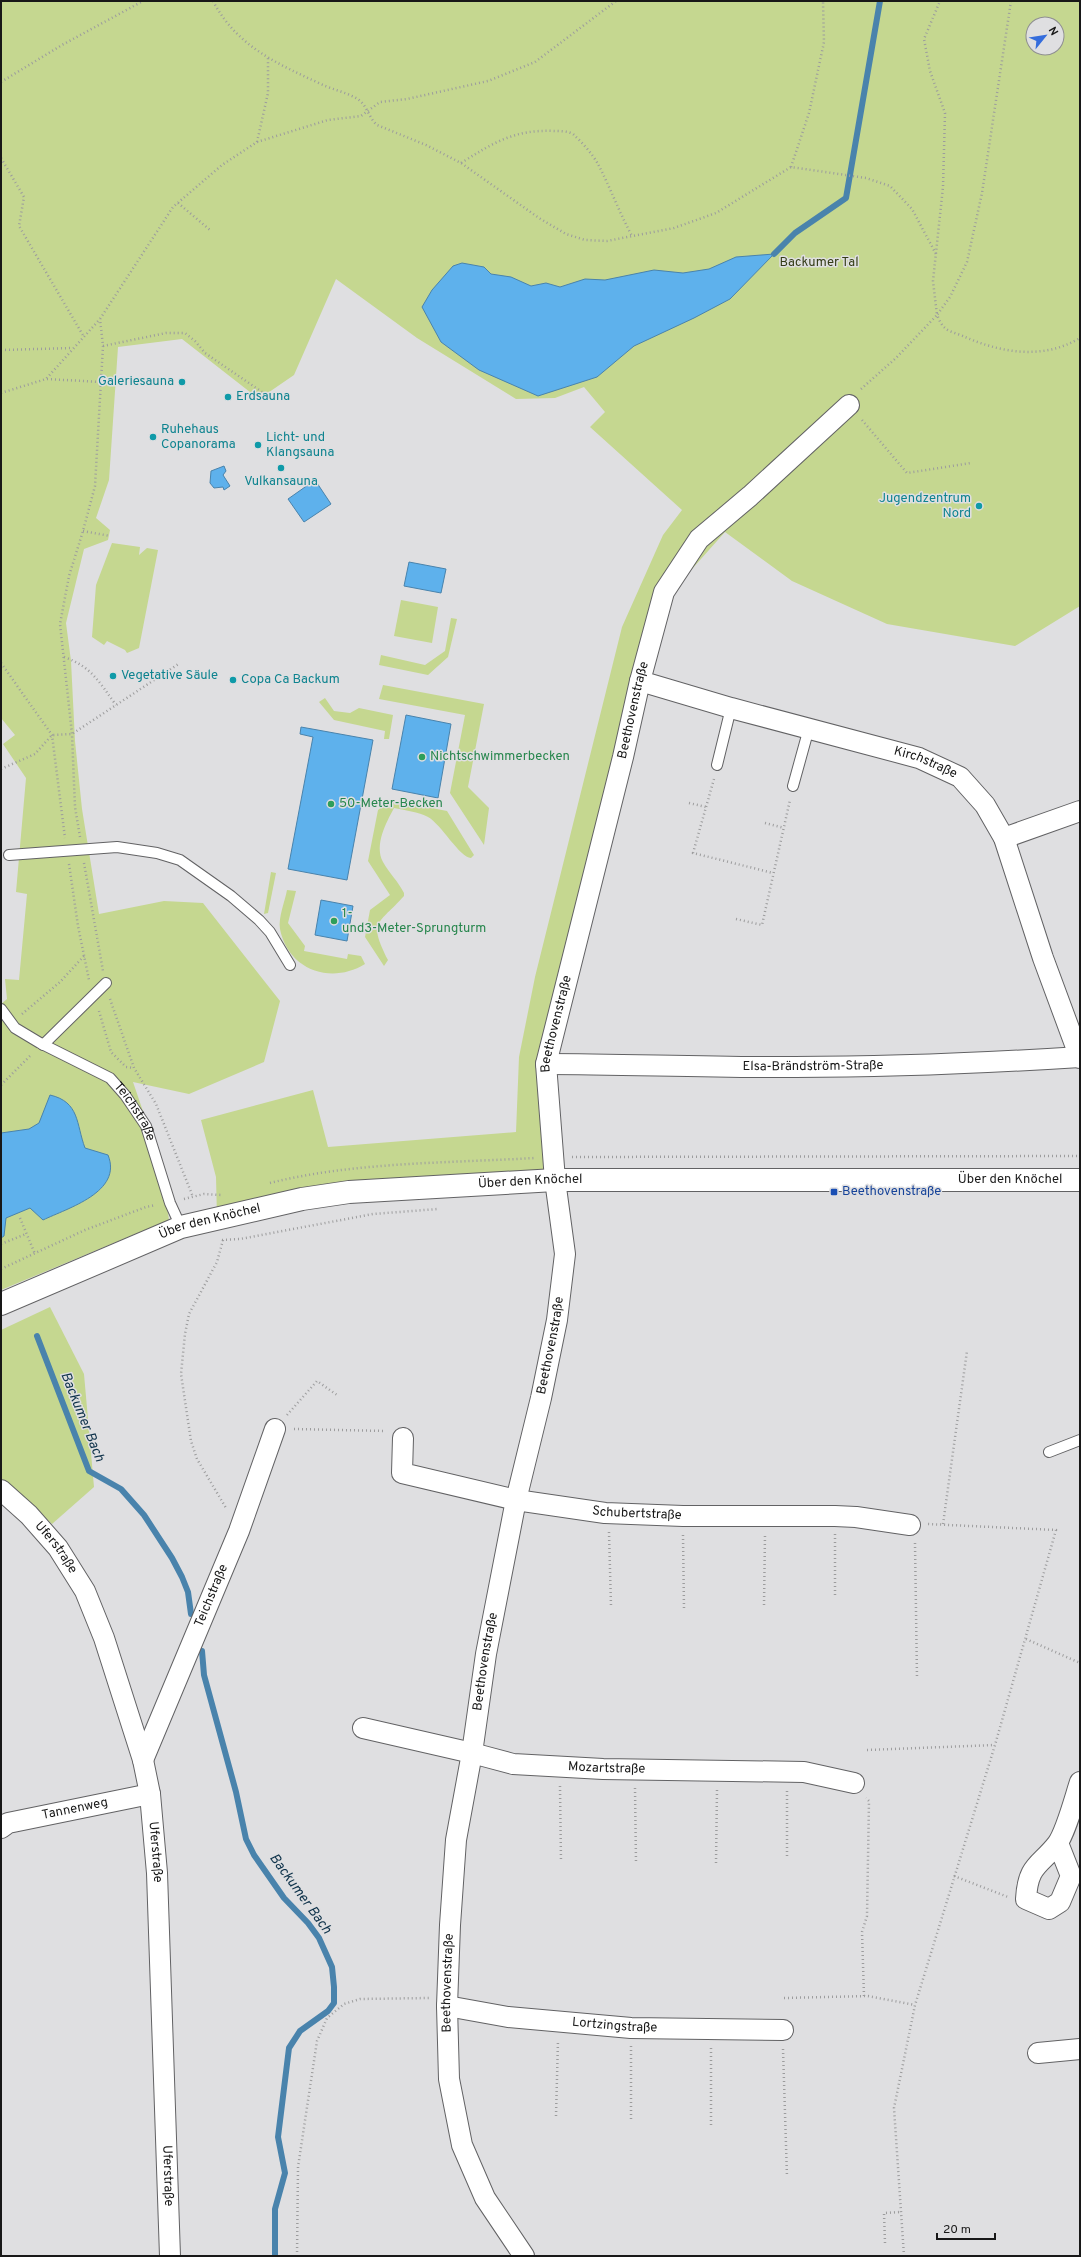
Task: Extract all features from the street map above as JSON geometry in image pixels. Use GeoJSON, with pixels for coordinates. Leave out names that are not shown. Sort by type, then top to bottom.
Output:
{"type":"FeatureCollection","features":[{"type":"Feature","properties":{"kind":"main road","name":"Über den Knöchel"},"geometry":{"type":"LineString","coordinates":[[1,1304],[181,1227],[302,1199],[342,1193],[555,1180],[1080,1180]]}},
{"type":"Feature","properties":{"kind":"street","name":"Beethovenstraße"},"geometry":{"type":"LineString","coordinates":[[524,2256],[484,2198],[462,2145],[449,2079],[448,2006],[450,1925],[456,1840],[472,1752],[486,1654],[516,1500],[557,1320],[565,1254],[555,1180],[546,1064],[623,757],[640,680],[664,592],[699,539],[750,496],[849,405]]}},
{"type":"Feature","properties":{"kind":"street","name":"Kirchstraße"},"geometry":{"type":"LineString","coordinates":[[640,680],[731,708],[919,758],[960,777],[985,804],[1004,838],[1043,958],[1080,1058]]}},
{"type":"Feature","properties":{"kind":"street"},"geometry":{"type":"LineString","coordinates":[[1004,838],[1080,811]]}},
{"type":"Feature","properties":{"kind":"street","name":"Elsa-Brändström-Straße"},"geometry":{"type":"LineString","coordinates":[[546,1064],[794,1067],[958,1065],[1080,1058]]}},
{"type":"Feature","properties":{"kind":"street","name":"Teichstraße"},"geometry":{"type":"LineString","coordinates":[[143,1760],[239,1531],[275,1429]]}},
{"type":"Feature","properties":{"kind":"street","name":"Schubertstraße"},"geometry":{"type":"LineString","coordinates":[[394,1434],[402,1473],[516,1500],[609,1513],[683,1516],[835,1516],[856,1517],[910,1525]]}},
{"type":"Feature","properties":{"kind":"street","name":"Uferstraße"},"geometry":{"type":"LineString","coordinates":[[1,1490],[29,1515],[58,1548],[85,1592],[104,1638],[143,1760],[150,1794],[157,1873],[170,2256]]}},
{"type":"Feature","properties":{"kind":"street","name":"Mozartstraße"},"geometry":{"type":"LineString","coordinates":[[363,1728],[472,1752],[512,1764],[559,1767],[804,1772],[854,1783]]}},
{"type":"Feature","properties":{"kind":"street"},"geometry":{"type":"LineString","coordinates":[[1058,1843],[1071,1876],[1060,1902],[1049,1909],[1026,1899],[1027,1887],[1035,1865],[1058,1843],[1080,1782]]}},
{"type":"Feature","properties":{"kind":"street","name":"Tannenweg"},"geometry":{"type":"LineString","coordinates":[[1,1828],[8,1823],[150,1794]]}},
{"type":"Feature","properties":{"kind":"street","name":"Lortzingstraße"},"geometry":{"type":"LineString","coordinates":[[448,2006],[508,2017],[631,2028],[783,2030]]}},
{"type":"Feature","properties":{"kind":"street"},"geometry":{"type":"LineString","coordinates":[[1038,2053],[1080,2049]]}},
{"type":"Feature","properties":{"kind":"lane"},"geometry":{"type":"LineString","coordinates":[[717,765],[731,708]]}},
{"type":"Feature","properties":{"kind":"lane"},"geometry":{"type":"LineString","coordinates":[[793,786],[809,728]]}},
{"type":"Feature","properties":{"kind":"lane"},"geometry":{"type":"LineString","coordinates":[[9,855],[117,847],[156,853],[180,860],[231,896],[259,920],[270,932],[290,965]]}},
{"type":"Feature","properties":{"kind":"lane"},"geometry":{"type":"LineString","coordinates":[[42,1044],[106,983]]}},
{"type":"Feature","properties":{"kind":"lane","name":"Teichstraße"},"geometry":{"type":"LineString","coordinates":[[1,1009],[15,1028],[42,1044],[110,1078],[125,1095],[146,1126],[170,1203],[181,1227]]}},
{"type":"Feature","properties":{"kind":"lane"},"geometry":{"type":"LineString","coordinates":[[1048,1452],[1080,1440]]}},
{"type":"Feature","properties":{"kind":"path"},"geometry":{"type":"LineString","coordinates":[[1,82],[62,45],[143,1]]}},
{"type":"Feature","properties":{"kind":"path"},"geometry":{"type":"LineString","coordinates":[[214,1],[221,16],[244,42],[268,57],[323,85],[359,100],[377,124],[426,145],[461,163],[527,210],[566,234],[585,240],[606,242],[674,228],[716,213],[791,167],[809,113],[824,42],[823,1]]}},
{"type":"Feature","properties":{"kind":"path"},"geometry":{"type":"LineString","coordinates":[[46,379],[100,319],[142,253],[178,203],[222,165],[257,142],[328,120],[361,116],[380,102],[407,99],[488,81],[535,62],[616,1]]}},
{"type":"Feature","properties":{"kind":"path"},"geometry":{"type":"LineString","coordinates":[[940,1],[924,39],[930,71],[945,113],[942,187],[933,281],[937,315],[945,328],[985,345],[1014,352],[1035,352],[1068,345],[1080,338]]}},
{"type":"Feature","properties":{"kind":"path"},"geometry":{"type":"LineString","coordinates":[[971,463],[907,473],[846,402],[896,358],[937,315],[950,296],[967,262],[982,193],[1011,1]]}},
{"type":"Feature","properties":{"kind":"path"},"geometry":{"type":"LineString","coordinates":[[257,142],[268,93],[268,57]]}},
{"type":"Feature","properties":{"kind":"path"},"geometry":{"type":"LineString","coordinates":[[461,163],[498,140],[517,134],[536,130],[561,131],[574,134],[597,163],[618,210],[632,236]]}},
{"type":"Feature","properties":{"kind":"path"},"geometry":{"type":"LineString","coordinates":[[1,158],[24,197],[19,226],[84,336]]}},
{"type":"Feature","properties":{"kind":"path"},"geometry":{"type":"LineString","coordinates":[[791,167],[866,178],[890,186],[902,196],[912,209],[936,254]]}},
{"type":"Feature","properties":{"kind":"path"},"geometry":{"type":"LineString","coordinates":[[178,203],[210,230]]}},
{"type":"Feature","properties":{"kind":"path"},"geometry":{"type":"LineString","coordinates":[[100,319],[103,346],[95,486],[69,576],[60,624],[72,734],[75,807],[111,1005],[134,1068],[156,1104],[193,1197]]}},
{"type":"Feature","properties":{"kind":"path"},"geometry":{"type":"LineString","coordinates":[[103,346],[166,333],[185,333],[195,341],[205,353],[262,392]]}},
{"type":"Feature","properties":{"kind":"path"},"geometry":{"type":"LineString","coordinates":[[1,350],[74,348]]}},
{"type":"Feature","properties":{"kind":"path"},"geometry":{"type":"LineString","coordinates":[[1,393],[46,379],[101,382]]}},
{"type":"Feature","properties":{"kind":"path"},"geometry":{"type":"LineString","coordinates":[[83,531],[110,536]]}},
{"type":"Feature","properties":{"kind":"path"},"geometry":{"type":"LineString","coordinates":[[64,657],[80,663],[93,673],[116,705]]}},
{"type":"Feature","properties":{"kind":"path"},"geometry":{"type":"LineString","coordinates":[[1,663],[52,735],[67,851],[84,956],[93,994],[111,1052],[126,1067],[134,1068]]}},
{"type":"Feature","properties":{"kind":"path"},"geometry":{"type":"LineString","coordinates":[[1,769],[35,754],[52,735],[72,734],[180,663]]}},
{"type":"Feature","properties":{"kind":"path"},"geometry":{"type":"LineString","coordinates":[[717,765],[693,853],[774,873]]}},
{"type":"Feature","properties":{"kind":"path"},"geometry":{"type":"LineString","coordinates":[[736,919],[762,925],[793,786]]}},
{"type":"Feature","properties":{"kind":"path"},"geometry":{"type":"LineString","coordinates":[[689,803],[706,807]]}},
{"type":"Feature","properties":{"kind":"path"},"geometry":{"type":"LineString","coordinates":[[765,823],[784,828]]}},
{"type":"Feature","properties":{"kind":"path"},"geometry":{"type":"LineString","coordinates":[[11,1023],[60,982],[84,956]]}},
{"type":"Feature","properties":{"kind":"path"},"geometry":{"type":"LineString","coordinates":[[1,1085],[42,1044]]}},
{"type":"Feature","properties":{"kind":"path"},"geometry":{"type":"LineString","coordinates":[[553,1157],[1080,1156]]}},
{"type":"Feature","properties":{"kind":"path"},"geometry":{"type":"LineString","coordinates":[[218,1240],[240,1240],[373,1214],[445,1209]]}},
{"type":"Feature","properties":{"kind":"path"},"geometry":{"type":"LineString","coordinates":[[20,1218],[34,1254]]}},
{"type":"Feature","properties":{"kind":"path"},"geometry":{"type":"LineString","coordinates":[[1,1244],[26,1234]]}},
{"type":"Feature","properties":{"kind":"path"},"geometry":{"type":"LineString","coordinates":[[223,1240],[217,1262],[189,1314],[185,1334],[181,1374],[191,1441],[197,1459],[239,1531]]}},
{"type":"Feature","properties":{"kind":"path"},"geometry":{"type":"LineString","coordinates":[[904,2256],[894,2108],[915,2005],[995,1745],[1056,1530],[943,1524],[967,1352]]}},
{"type":"Feature","properties":{"kind":"path"},"geometry":{"type":"LineString","coordinates":[[275,1429],[317,1381],[337,1395]]}},
{"type":"Feature","properties":{"kind":"path"},"geometry":{"type":"LineString","coordinates":[[275,1429],[394,1434]]}},
{"type":"Feature","properties":{"kind":"path"},"geometry":{"type":"LineString","coordinates":[[609,1513],[611,1606]]}},
{"type":"Feature","properties":{"kind":"path"},"geometry":{"type":"LineString","coordinates":[[683,1516],[684,1609]]}},
{"type":"Feature","properties":{"kind":"path"},"geometry":{"type":"LineString","coordinates":[[764,1606],[765,1516]]}},
{"type":"Feature","properties":{"kind":"path"},"geometry":{"type":"LineString","coordinates":[[835,1516],[836,1597]]}},
{"type":"Feature","properties":{"kind":"path"},"geometry":{"type":"LineString","coordinates":[[910,1525],[916,1548],[917,1678]]}},
{"type":"Feature","properties":{"kind":"path"},"geometry":{"type":"LineString","coordinates":[[1026,1639],[1080,1663]]}},
{"type":"Feature","properties":{"kind":"path"},"geometry":{"type":"LineString","coordinates":[[867,1750],[995,1745]]}},
{"type":"Feature","properties":{"kind":"path"},"geometry":{"type":"LineString","coordinates":[[559,1767],[561,1862]]}},
{"type":"Feature","properties":{"kind":"path"},"geometry":{"type":"LineString","coordinates":[[634,1769],[636,1863]]}},
{"type":"Feature","properties":{"kind":"path"},"geometry":{"type":"LineString","coordinates":[[716,1863],[717,1771]]}},
{"type":"Feature","properties":{"kind":"path"},"geometry":{"type":"LineString","coordinates":[[787,1772],[787,1857]]}},
{"type":"Feature","properties":{"kind":"path"},"geometry":{"type":"LineString","coordinates":[[854,1783],[869,1801],[868,1916],[862,1932],[864,1996]]}},
{"type":"Feature","properties":{"kind":"path"},"geometry":{"type":"LineString","coordinates":[[954,1876],[1015,1900],[1026,1899]]}},
{"type":"Feature","properties":{"kind":"path"},"geometry":{"type":"LineString","coordinates":[[784,1998],[864,1996],[915,2005]]}},
{"type":"Feature","properties":{"kind":"path"},"geometry":{"type":"LineString","coordinates":[[297,2256],[298,2168],[316,2041],[327,2018],[344,2004],[360,1999],[438,1998],[448,2006]]}},
{"type":"Feature","properties":{"kind":"path"},"geometry":{"type":"LineString","coordinates":[[556,2116],[559,2022]]}},
{"type":"Feature","properties":{"kind":"path"},"geometry":{"type":"LineString","coordinates":[[631,2028],[631,2119]]}},
{"type":"Feature","properties":{"kind":"path"},"geometry":{"type":"LineString","coordinates":[[711,2029],[712,2125]]}},
{"type":"Feature","properties":{"kind":"path"},"geometry":{"type":"LineString","coordinates":[[783,2030],[787,2177]]}},
{"type":"Feature","properties":{"kind":"path"},"geometry":{"type":"LineString","coordinates":[[885,2243],[884,2213],[901,2212]]}},
{"type":"Feature","properties":{"kind":"green space","name":"Backumer Tal"},"geometry":{"type":"Polygon","coordinates":[[[1,1],[1080,1],[1080,606],[1015,646],[887,624],[792,581],[725,532],[676,587],[665,592],[555,1034],[555,1180],[349,1192],[217,1218],[216,1177],[201,1120],[313,1090],[328,1147],[516,1132],[519,1057],[535,977],[622,627],[663,535],[682,510],[590,427],[605,412],[584,387],[555,398],[516,399],[417,338],[336,279],[294,375],[259,399],[182,339],[118,347],[109,480],[96,518],[110,530],[108,540],[84,549],[66,623],[71,661],[75,741],[82,809],[99,914],[164,901],[203,903],[280,1001],[264,1062],[189,1094],[133,1082],[160,1161],[169,1220],[1,1290],[1,1004],[7,999],[5,979],[19,980],[27,894],[16,892],[26,778],[3,744],[15,735],[1,718],[1,1]]]}},
{"type":"Feature","properties":{"kind":"green space"},"geometry":{"type":"Polygon","coordinates":[[[112,543],[140,547],[139,555],[147,548],[158,550],[139,648],[127,653],[125,650],[107,641],[104,645],[92,637],[96,585],[112,543]]]}},
{"type":"Feature","properties":{"kind":"green space"},"geometry":{"type":"Polygon","coordinates":[[[401,600],[438,607],[432,643],[394,636],[401,600]]]}},
{"type":"Feature","properties":{"kind":"green space"},"geometry":{"type":"Polygon","coordinates":[[[451,618],[457,619],[448,657],[428,675],[379,665],[381,655],[425,665],[445,651],[451,618]]]}},
{"type":"Feature","properties":{"kind":"green space"},"geometry":{"type":"Polygon","coordinates":[[[383,685],[484,704],[468,787],[489,808],[484,845],[450,793],[465,715],[379,699],[383,685]]]}},
{"type":"Feature","properties":{"kind":"green space"},"geometry":{"type":"Polygon","coordinates":[[[325,698],[334,711],[350,713],[359,708],[393,715],[389,739],[384,739],[385,731],[334,720],[319,702],[325,698]]]}},
{"type":"Feature","properties":{"kind":"green space"},"geometry":{"type":"Polygon","coordinates":[[[391,800],[447,811],[474,855],[471,858],[461,853],[439,826],[428,817],[416,812],[394,808],[382,834],[380,848],[385,866],[402,889],[404,896],[382,918],[377,930],[378,937],[388,960],[384,966],[365,937],[370,910],[390,895],[368,861],[378,810],[391,800]]]}},
{"type":"Feature","properties":{"kind":"green space"},"geometry":{"type":"Polygon","coordinates":[[[271,872],[276,873],[268,913],[264,914],[271,872]]]}},
{"type":"Feature","properties":{"kind":"green space"},"geometry":{"type":"Polygon","coordinates":[[[287,890],[296,891],[288,923],[305,946],[304,951],[347,959],[348,954],[361,956],[365,964],[352,970],[338,973],[325,973],[313,970],[301,964],[292,955],[285,943],[280,929],[281,915],[287,890]]]}},
{"type":"Feature","properties":{"kind":"green space"},"geometry":{"type":"Polygon","coordinates":[[[50,1307],[84,1374],[94,1487],[52,1524],[1,1478],[1,1330],[50,1307]]]}},
{"type":"Feature","properties":{"kind":"water"},"geometry":{"type":"Polygon","coordinates":[[[774,254],[730,299],[694,318],[634,346],[597,377],[538,396],[479,370],[441,342],[422,307],[432,290],[453,266],[462,263],[484,267],[491,274],[511,277],[531,286],[546,283],[560,287],[585,279],[605,280],[654,270],[683,273],[709,269],[736,257],[774,254]]]}},
{"type":"Feature","properties":{"kind":"water"},"geometry":{"type":"Polygon","coordinates":[[[224,466],[226,471],[223,475],[230,486],[224,490],[223,487],[214,488],[210,483],[211,471],[224,466]]]}},
{"type":"Feature","properties":{"kind":"water"},"geometry":{"type":"Polygon","coordinates":[[[315,480],[331,504],[304,522],[288,499],[315,480]]]}},
{"type":"Feature","properties":{"kind":"water"},"geometry":{"type":"Polygon","coordinates":[[[409,562],[446,569],[441,593],[404,586],[409,562]]]}},
{"type":"Feature","properties":{"kind":"water","name":"Nichtschwimmerbecken"},"geometry":{"type":"Polygon","coordinates":[[[406,715],[451,724],[438,798],[392,789],[406,715]]]}},
{"type":"Feature","properties":{"kind":"water","name":"50-Meter-Becken"},"geometry":{"type":"Polygon","coordinates":[[[301,727],[373,740],[347,880],[288,869],[313,737],[300,734],[301,727]]]}},
{"type":"Feature","properties":{"kind":"water","name":"1- und3-Meter-Sprungturm"},"geometry":{"type":"Polygon","coordinates":[[[321,900],[353,906],[347,941],[315,935],[321,900]]]}},
{"type":"Feature","properties":{"kind":"water"},"geometry":{"type":"Polygon","coordinates":[[[50,1095],[60,1098],[72,1109],[78,1123],[85,1148],[108,1155],[111,1168],[108,1179],[101,1189],[79,1204],[43,1220],[30,1208],[6,1218],[4,1236],[1,1238],[1,1133],[29,1129],[39,1123],[50,1095]]]}},
{"type":"Feature","properties":{"kind":"waterway"},"geometry":{"type":"LineString","coordinates":[[774,254],[795,233],[846,198],[880,1]]}},
{"type":"Feature","properties":{"kind":"waterway","name":"Backumer Bach"},"geometry":{"type":"LineString","coordinates":[[37,1336],[89,1471],[121,1489],[144,1515],[172,1558],[182,1577],[188,1592],[191,1614]]}},
{"type":"Feature","properties":{"kind":"waterway","name":"Backumer Bach"},"geometry":{"type":"LineString","coordinates":[[202,1651],[204,1675],[236,1792],[246,1839],[254,1855],[284,1898],[308,1923],[319,1938],[332,1967],[334,2003],[328,2011],[300,2031],[289,2048],[278,2137],[285,2173],[275,2209],[275,2256]]}},
{"type":"Feature","properties":{"kind":"place","name":"Galeriesauna"},"geometry":{"type":"Point","coordinates":[182,382]}},
{"type":"Feature","properties":{"kind":"place","name":"Erdsauna"},"geometry":{"type":"Point","coordinates":[228,397]}},
{"type":"Feature","properties":{"kind":"place","name":"Ruhehaus Copanorama"},"geometry":{"type":"Point","coordinates":[153,437]}},
{"type":"Feature","properties":{"kind":"place","name":"Licht- und Klangsauna"},"geometry":{"type":"Point","coordinates":[258,445]}},
{"type":"Feature","properties":{"kind":"place","name":"Vulkansauna"},"geometry":{"type":"Point","coordinates":[281,468]}},
{"type":"Feature","properties":{"kind":"place","name":"Jugendzentrum Nord"},"geometry":{"type":"Point","coordinates":[979,506]}},
{"type":"Feature","properties":{"kind":"place","name":"Vegetative Säule"},"geometry":{"type":"Point","coordinates":[113,676]}},
{"type":"Feature","properties":{"kind":"place","name":"Copa Ca Backum"},"geometry":{"type":"Point","coordinates":[233,680]}},
{"type":"Feature","properties":{"kind":"place","name":"Nichtschwimmerbecken"},"geometry":{"type":"Point","coordinates":[422,757]}},
{"type":"Feature","properties":{"kind":"place","name":"50-Meter-Becken"},"geometry":{"type":"Point","coordinates":[331,804]}},
{"type":"Feature","properties":{"kind":"place","name":"1- und3-Meter-Sprungturm"},"geometry":{"type":"Point","coordinates":[334,921]}},
{"type":"Feature","properties":{"kind":"place","name":"Beethovenstraße"},"geometry":{"type":"Point","coordinates":[834,1192]}}]}
